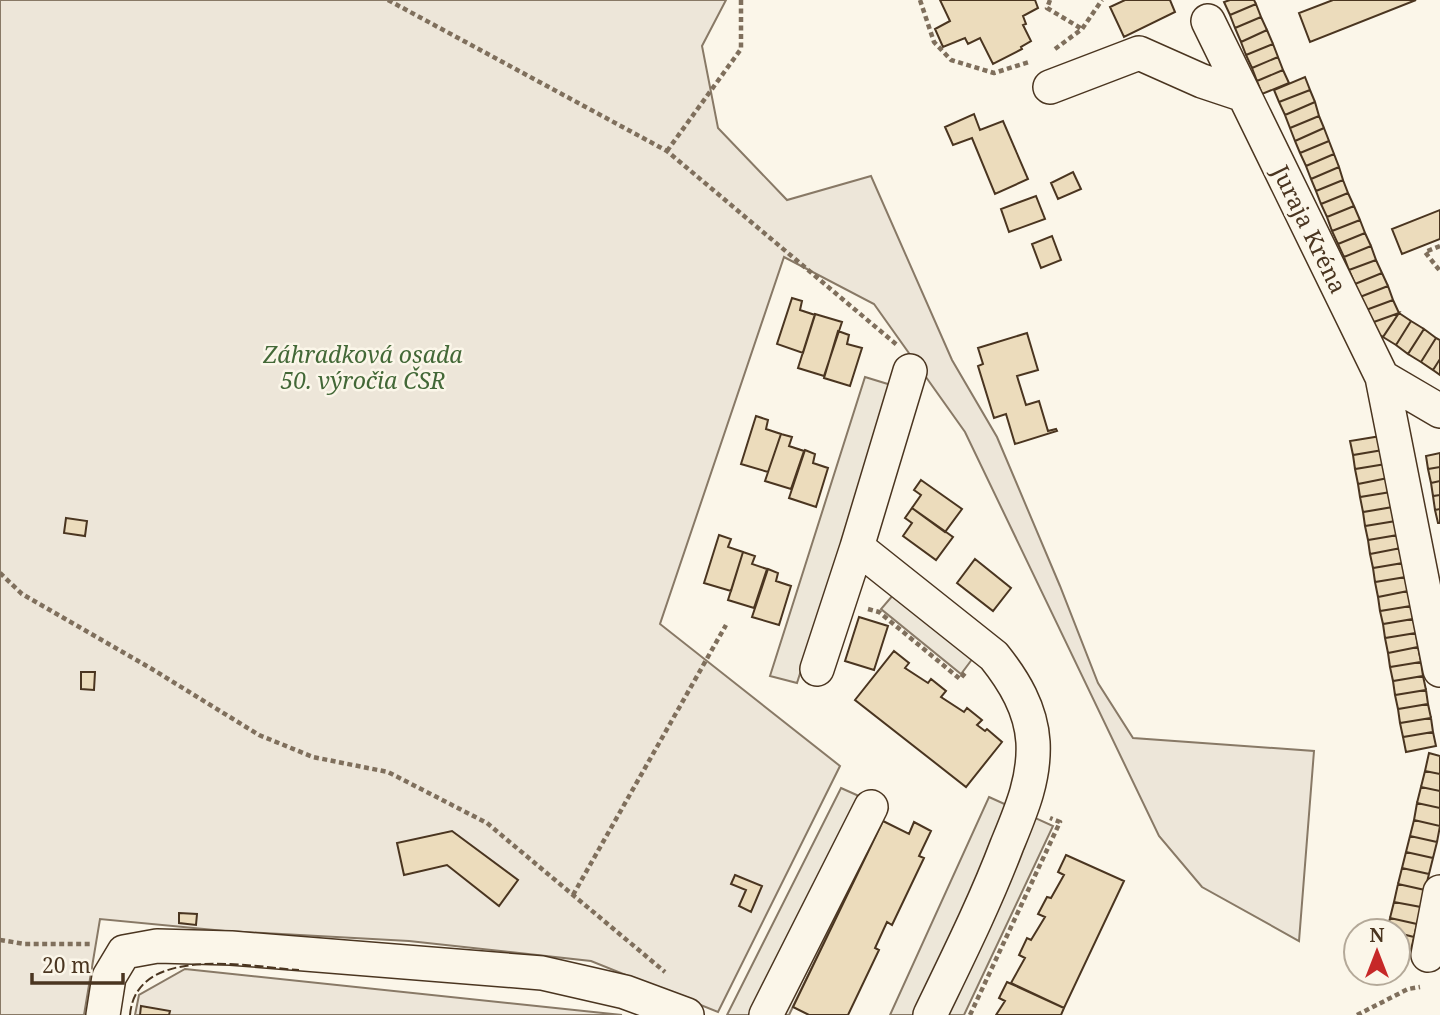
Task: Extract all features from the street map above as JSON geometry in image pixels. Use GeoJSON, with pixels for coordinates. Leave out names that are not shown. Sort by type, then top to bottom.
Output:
{"type":"FeatureCollection","features":[{"type":"Feature","properties":{"kind":"street","name":"Juraja Kréna"},"geometry":{"type":"LineString","coordinates":[[1208,21],[1382,377],[1440,670]]}},
{"type":"Feature","properties":{"kind":"street"},"geometry":{"type":"LineString","coordinates":[[1040,75],[1139,53],[1202,81],[1244,95]]}},
{"type":"Feature","properties":{"kind":"street"},"geometry":{"type":"LineString","coordinates":[[817,668],[910,371]]}},
{"type":"Feature","properties":{"kind":"street"},"geometry":{"type":"LineString","coordinates":[[1382,377],[1440,411]]}},
{"type":"Feature","properties":{"kind":"street"},"geometry":{"type":"LineString","coordinates":[[857,547],[994,656],[1022,697],[1033,741],[1030,785],[989,891],[930,1015]]}},
{"type":"Feature","properties":{"kind":"street"},"geometry":{"type":"LineString","coordinates":[[766,1015],[871,807]]}},
{"type":"Feature","properties":{"kind":"street"},"geometry":{"type":"LineString","coordinates":[[1429,971],[1440,892]]}},
{"type":"Feature","properties":{"kind":"street"},"geometry":{"type":"LineString","coordinates":[[103,1015],[108,977],[124,952],[158,946],[231,948],[542,972],[625,992],[687,1015]]}},
{"type":"Feature","properties":{"kind":"path"},"geometry":{"type":"LineString","coordinates":[[388,0],[667,151],[902,349],[910,371]]}},
{"type":"Feature","properties":{"kind":"path"},"geometry":{"type":"LineString","coordinates":[[667,151],[741,49],[741,0]]}},
{"type":"Feature","properties":{"kind":"path"},"geometry":{"type":"LineString","coordinates":[[920,0],[934,41],[951,60],[994,73],[1040,75]]}},
{"type":"Feature","properties":{"kind":"path"},"geometry":{"type":"LineString","coordinates":[[1050,0],[1047,8],[1082,29]]}},
{"type":"Feature","properties":{"kind":"path"},"geometry":{"type":"LineString","coordinates":[[1052,51],[1082,29],[1102,0]]}},
{"type":"Feature","properties":{"kind":"path"},"geometry":{"type":"LineString","coordinates":[[1440,246],[1425,252],[1440,271]]}},
{"type":"Feature","properties":{"kind":"path"},"geometry":{"type":"LineString","coordinates":[[0,573],[22,594],[152,668],[259,736],[313,757],[388,772],[487,823],[672,978]]}},
{"type":"Feature","properties":{"kind":"path"},"geometry":{"type":"LineString","coordinates":[[840,599],[879,612],[960,679]]}},
{"type":"Feature","properties":{"kind":"path"},"geometry":{"type":"LineString","coordinates":[[573,895],[726,625]]}},
{"type":"Feature","properties":{"kind":"path"},"geometry":{"type":"LineString","coordinates":[[0,940],[25,944],[96,944]]}},
{"type":"Feature","properties":{"kind":"path"},"geometry":{"type":"LineString","coordinates":[[1357,1015],[1408,989],[1429,971]]}},
{"type":"Feature","properties":{"kind":"green space","name":"Záhradková osada 50. výročia ČSR"},"geometry":{"type":"Polygon","coordinates":[[[0,0],[726,0],[702,46],[718,128],[787,200],[871,176],[952,360],[997,437],[1098,683],[1133,738],[1314,751],[1299,941],[1202,887],[1159,836],[965,432],[874,304],[784,257],[660,624],[840,766],[718,1012],[591,961],[409,941],[225,931],[100,919],[84,1015],[0,1015],[0,0]]]}},
{"type":"Feature","properties":{"kind":"green space"},"geometry":{"type":"Polygon","coordinates":[[[185,969],[622,1015],[135,1015],[139,995],[185,969]]]}},
{"type":"Feature","properties":{"kind":"shaded area"},"geometry":{"type":"Polygon","coordinates":[[[865,377],[891,385],[797,683],[770,676],[865,377]]]}},
{"type":"Feature","properties":{"kind":"shaded area"},"geometry":{"type":"Polygon","coordinates":[[[894,594],[973,658],[961,674],[881,609],[894,594]]]}},
{"type":"Feature","properties":{"kind":"shaded area"},"geometry":{"type":"Polygon","coordinates":[[[841,788],[888,809],[789,1015],[727,1015],[841,788]]]}},
{"type":"Feature","properties":{"kind":"shaded area"},"geometry":{"type":"Polygon","coordinates":[[[989,797],[1053,826],[964,1015],[890,1015],[989,797]]]}},
{"type":"Feature","properties":{"kind":"building"},"geometry":{"type":"Polygon","coordinates":[[[940,0],[1035,0],[1038,8],[1023,16],[1026,24],[1023,25],[1031,41],[1021,47],[1022,49],[993,64],[980,38],[968,44],[965,38],[943,47],[935,29],[950,21],[940,0]]]}},
{"type":"Feature","properties":{"kind":"building"},"geometry":{"type":"Polygon","coordinates":[[[1125,0],[1170,0],[1175,12],[1124,37],[1110,7],[1125,0]]]}},
{"type":"Feature","properties":{"kind":"building"},"geometry":{"type":"Polygon","coordinates":[[[1254,0],[1256,4],[1230,15],[1224,2],[1254,0]]]}},
{"type":"Feature","properties":{"kind":"building"},"geometry":{"type":"Polygon","coordinates":[[[1333,0],[1416,0],[1310,42],[1299,13],[1333,0]]]}},
{"type":"Feature","properties":{"kind":"building"},"geometry":{"type":"Polygon","coordinates":[[[1256,4],[1261,17],[1235,28],[1230,15],[1256,4]]]}},
{"type":"Feature","properties":{"kind":"building"},"geometry":{"type":"Polygon","coordinates":[[[1261,17],[1267,30],[1241,42],[1235,28],[1261,17]]]}},
{"type":"Feature","properties":{"kind":"building"},"geometry":{"type":"Polygon","coordinates":[[[1267,30],[1273,44],[1246,55],[1241,42],[1267,30]]]}},
{"type":"Feature","properties":{"kind":"building"},"geometry":{"type":"Polygon","coordinates":[[[1273,44],[1278,57],[1252,68],[1246,55],[1273,44]]]}},
{"type":"Feature","properties":{"kind":"building"},"geometry":{"type":"Polygon","coordinates":[[[1278,57],[1283,70],[1257,81],[1252,68],[1278,57]]]}},
{"type":"Feature","properties":{"kind":"building"},"geometry":{"type":"Polygon","coordinates":[[[1283,70],[1289,83],[1262,94],[1257,81],[1283,70]]]}},
{"type":"Feature","properties":{"kind":"building"},"geometry":{"type":"Polygon","coordinates":[[[1305,77],[1310,90],[1279,102],[1274,90],[1305,77]]]}},
{"type":"Feature","properties":{"kind":"building"},"geometry":{"type":"Polygon","coordinates":[[[1310,90],[1315,102],[1285,115],[1279,102],[1310,90]]]}},
{"type":"Feature","properties":{"kind":"building"},"geometry":{"type":"Polygon","coordinates":[[[1315,102],[1319,116],[1290,128],[1285,115],[1315,102]]]}},
{"type":"Feature","properties":{"kind":"building"},"geometry":{"type":"Polygon","coordinates":[[[974,114],[980,130],[1003,121],[1028,179],[995,194],[972,138],[953,145],[945,127],[974,114]]]}},
{"type":"Feature","properties":{"kind":"building"},"geometry":{"type":"Polygon","coordinates":[[[1319,116],[1324,128],[1295,141],[1290,128],[1319,116]]]}},
{"type":"Feature","properties":{"kind":"building"},"geometry":{"type":"Polygon","coordinates":[[[1324,128],[1329,141],[1300,153],[1295,141],[1324,128]]]}},
{"type":"Feature","properties":{"kind":"building"},"geometry":{"type":"Polygon","coordinates":[[[1329,141],[1334,154],[1306,166],[1300,153],[1329,141]]]}},
{"type":"Feature","properties":{"kind":"building"},"geometry":{"type":"Polygon","coordinates":[[[1334,154],[1339,167],[1311,179],[1306,166],[1334,154]]]}},
{"type":"Feature","properties":{"kind":"building"},"geometry":{"type":"Polygon","coordinates":[[[1339,167],[1343,180],[1316,191],[1311,179],[1339,167]]]}},
{"type":"Feature","properties":{"kind":"building"},"geometry":{"type":"Polygon","coordinates":[[[1073,172],[1081,189],[1058,199],[1051,183],[1073,172]]]}},
{"type":"Feature","properties":{"kind":"building"},"geometry":{"type":"Polygon","coordinates":[[[1343,180],[1348,193],[1321,204],[1316,191],[1343,180]]]}},
{"type":"Feature","properties":{"kind":"building"},"geometry":{"type":"Polygon","coordinates":[[[1348,193],[1354,206],[1327,217],[1321,204],[1348,193]]]}},
{"type":"Feature","properties":{"kind":"building"},"geometry":{"type":"Polygon","coordinates":[[[1036,196],[1045,219],[1009,232],[1001,209],[1036,196]]]}},
{"type":"Feature","properties":{"kind":"building"},"geometry":{"type":"Polygon","coordinates":[[[1354,206],[1360,220],[1332,231],[1327,217],[1354,206]]]}},
{"type":"Feature","properties":{"kind":"building"},"geometry":{"type":"Polygon","coordinates":[[[1440,210],[1440,239],[1402,254],[1392,229],[1440,210]]]}},
{"type":"Feature","properties":{"kind":"building"},"geometry":{"type":"Polygon","coordinates":[[[1360,220],[1365,233],[1338,244],[1332,231],[1360,220]]]}},
{"type":"Feature","properties":{"kind":"building"},"geometry":{"type":"Polygon","coordinates":[[[1365,233],[1371,246],[1344,257],[1338,244],[1365,233]]]}},
{"type":"Feature","properties":{"kind":"building"},"geometry":{"type":"Polygon","coordinates":[[[1052,236],[1061,260],[1041,268],[1032,244],[1052,236]]]}},
{"type":"Feature","properties":{"kind":"building"},"geometry":{"type":"Polygon","coordinates":[[[1371,246],[1376,260],[1349,270],[1344,257],[1371,246]]]}},
{"type":"Feature","properties":{"kind":"building"},"geometry":{"type":"Polygon","coordinates":[[[1376,260],[1382,273],[1355,284],[1349,270],[1376,260]]]}},
{"type":"Feature","properties":{"kind":"building"},"geometry":{"type":"Polygon","coordinates":[[[1382,273],[1388,286],[1360,297],[1355,284],[1382,273]]]}},
{"type":"Feature","properties":{"kind":"building"},"geometry":{"type":"Polygon","coordinates":[[[1388,286],[1393,300],[1366,310],[1360,297],[1388,286]]]}},
{"type":"Feature","properties":{"kind":"building"},"geometry":{"type":"Polygon","coordinates":[[[792,298],[802,301],[800,310],[815,315],[803,353],[777,344],[792,298]]]}},
{"type":"Feature","properties":{"kind":"building"},"geometry":{"type":"Polygon","coordinates":[[[1393,300],[1399,313],[1371,323],[1366,310],[1393,300]]]}},
{"type":"Feature","properties":{"kind":"building"},"geometry":{"type":"Polygon","coordinates":[[[1399,313],[1411,321],[1396,345],[1383,337],[1399,313]]]}},
{"type":"Feature","properties":{"kind":"building"},"geometry":{"type":"Polygon","coordinates":[[[1399,313],[1383,337],[1371,323],[1399,313]]]}},
{"type":"Feature","properties":{"kind":"building"},"geometry":{"type":"Polygon","coordinates":[[[815,314],[842,322],[824,376],[798,368],[815,314]]]}},
{"type":"Feature","properties":{"kind":"building"},"geometry":{"type":"Polygon","coordinates":[[[1411,321],[1424,329],[1408,354],[1396,345],[1411,321]]]}},
{"type":"Feature","properties":{"kind":"building"},"geometry":{"type":"Polygon","coordinates":[[[1424,329],[1436,338],[1421,362],[1408,354],[1424,329]]]}},
{"type":"Feature","properties":{"kind":"building"},"geometry":{"type":"Polygon","coordinates":[[[838,331],[849,335],[847,344],[862,348],[850,386],[824,378],[838,331]]]}},
{"type":"Feature","properties":{"kind":"building"},"geometry":{"type":"Polygon","coordinates":[[[1027,333],[1038,370],[1017,376],[1026,405],[1039,401],[1048,431],[1057,431],[1015,444],[1006,414],[994,418],[978,366],[983,364],[978,348],[1027,333]]]}},
{"type":"Feature","properties":{"kind":"building"},"geometry":{"type":"Polygon","coordinates":[[[1436,338],[1440,340],[1440,359],[1433,370],[1421,362],[1436,338]]]}},
{"type":"Feature","properties":{"kind":"building"},"geometry":{"type":"Polygon","coordinates":[[[1440,359],[1440,375],[1433,370],[1440,359]]]}},
{"type":"Feature","properties":{"kind":"building"},"geometry":{"type":"Polygon","coordinates":[[[756,416],[768,420],[766,429],[781,434],[768,472],[741,464],[756,416]]]}},
{"type":"Feature","properties":{"kind":"building"},"geometry":{"type":"Polygon","coordinates":[[[781,434],[792,437],[789,446],[804,451],[791,489],[765,481],[781,434]]]}},
{"type":"Feature","properties":{"kind":"building"},"geometry":{"type":"Polygon","coordinates":[[[1381,436],[1383,450],[1353,455],[1350,441],[1381,436]]]}},
{"type":"Feature","properties":{"kind":"building"},"geometry":{"type":"Polygon","coordinates":[[[805,450],[815,454],[813,463],[828,468],[816,507],[789,498],[805,450]]]}},
{"type":"Feature","properties":{"kind":"building"},"geometry":{"type":"Polygon","coordinates":[[[1383,450],[1386,464],[1355,469],[1353,455],[1383,450]]]}},
{"type":"Feature","properties":{"kind":"building"},"geometry":{"type":"Polygon","coordinates":[[[1440,453],[1440,467],[1428,469],[1426,456],[1440,453]]]}},
{"type":"Feature","properties":{"kind":"building"},"geometry":{"type":"Polygon","coordinates":[[[1386,464],[1388,478],[1358,484],[1355,469],[1386,464]]]}},
{"type":"Feature","properties":{"kind":"building"},"geometry":{"type":"Polygon","coordinates":[[[1440,467],[1440,481],[1431,483],[1428,469],[1440,467]]]}},
{"type":"Feature","properties":{"kind":"building"},"geometry":{"type":"Polygon","coordinates":[[[1388,478],[1391,492],[1360,497],[1358,484],[1388,478]]]}},
{"type":"Feature","properties":{"kind":"building"},"geometry":{"type":"Polygon","coordinates":[[[921,480],[962,509],[945,532],[912,508],[921,495],[914,490],[921,480]]]}},
{"type":"Feature","properties":{"kind":"building"},"geometry":{"type":"Polygon","coordinates":[[[1440,481],[1440,495],[1433,496],[1431,483],[1440,481]]]}},
{"type":"Feature","properties":{"kind":"building"},"geometry":{"type":"Polygon","coordinates":[[[1391,492],[1393,507],[1363,512],[1360,497],[1391,492]]]}},
{"type":"Feature","properties":{"kind":"building"},"geometry":{"type":"Polygon","coordinates":[[[1440,495],[1440,509],[1435,510],[1433,496],[1440,495]]]}},
{"type":"Feature","properties":{"kind":"building"},"geometry":{"type":"Polygon","coordinates":[[[1393,507],[1396,521],[1365,526],[1363,512],[1393,507]]]}},
{"type":"Feature","properties":{"kind":"building"},"geometry":{"type":"Polygon","coordinates":[[[912,508],[953,537],[936,560],[903,536],[912,523],[905,518],[912,508]]]}},
{"type":"Feature","properties":{"kind":"building"},"geometry":{"type":"Polygon","coordinates":[[[1440,509],[1440,523],[1438,523],[1435,510],[1440,509]]]}},
{"type":"Feature","properties":{"kind":"building"},"geometry":{"type":"Polygon","coordinates":[[[66,518],[87,521],[85,536],[64,533],[66,518]]]}},
{"type":"Feature","properties":{"kind":"building"},"geometry":{"type":"Polygon","coordinates":[[[1396,521],[1398,535],[1368,540],[1365,526],[1396,521]]]}},
{"type":"Feature","properties":{"kind":"building"},"geometry":{"type":"Polygon","coordinates":[[[719,535],[731,539],[728,547],[743,552],[731,591],[704,583],[719,535]]]}},
{"type":"Feature","properties":{"kind":"building"},"geometry":{"type":"Polygon","coordinates":[[[1398,535],[1401,548],[1370,554],[1368,540],[1398,535]]]}},
{"type":"Feature","properties":{"kind":"building"},"geometry":{"type":"Polygon","coordinates":[[[1401,548],[1403,563],[1373,568],[1370,554],[1401,548]]]}},
{"type":"Feature","properties":{"kind":"building"},"geometry":{"type":"Polygon","coordinates":[[[743,552],[755,556],[752,564],[767,569],[754,608],[728,600],[743,552]]]}},
{"type":"Feature","properties":{"kind":"building"},"geometry":{"type":"Polygon","coordinates":[[[975,559],[1011,588],[993,611],[957,583],[975,559]]]}},
{"type":"Feature","properties":{"kind":"building"},"geometry":{"type":"Polygon","coordinates":[[[1403,563],[1406,577],[1375,582],[1373,568],[1403,563]]]}},
{"type":"Feature","properties":{"kind":"building"},"geometry":{"type":"Polygon","coordinates":[[[768,569],[778,573],[776,581],[791,586],[779,625],[752,617],[768,569]]]}},
{"type":"Feature","properties":{"kind":"building"},"geometry":{"type":"Polygon","coordinates":[[[1406,577],[1408,591],[1378,597],[1375,582],[1406,577]]]}},
{"type":"Feature","properties":{"kind":"building"},"geometry":{"type":"Polygon","coordinates":[[[1408,591],[1411,606],[1380,611],[1378,597],[1408,591]]]}},
{"type":"Feature","properties":{"kind":"building"},"geometry":{"type":"Polygon","coordinates":[[[1411,606],[1413,619],[1383,624],[1380,611],[1411,606]]]}},
{"type":"Feature","properties":{"kind":"building"},"geometry":{"type":"Polygon","coordinates":[[[859,617],[888,626],[874,670],[845,661],[859,617]]]}},
{"type":"Feature","properties":{"kind":"building"},"geometry":{"type":"Polygon","coordinates":[[[1413,619],[1416,633],[1385,638],[1383,624],[1413,619]]]}},
{"type":"Feature","properties":{"kind":"building"},"geometry":{"type":"Polygon","coordinates":[[[1416,633],[1418,647],[1388,653],[1385,638],[1416,633]]]}},
{"type":"Feature","properties":{"kind":"building"},"geometry":{"type":"Polygon","coordinates":[[[1418,647],[1421,662],[1390,667],[1388,653],[1418,647]]]}},
{"type":"Feature","properties":{"kind":"building"},"geometry":{"type":"Polygon","coordinates":[[[894,651],[909,663],[905,668],[928,683],[931,679],[946,691],[941,697],[964,712],[967,708],[982,720],[977,725],[985,731],[987,729],[1002,742],[966,787],[855,700],[894,651]]]}},
{"type":"Feature","properties":{"kind":"building"},"geometry":{"type":"Polygon","coordinates":[[[1421,662],[1423,676],[1393,681],[1390,667],[1421,662]]]}},
{"type":"Feature","properties":{"kind":"building"},"geometry":{"type":"Polygon","coordinates":[[[81,672],[95,672],[94,690],[81,689],[81,672]]]}},
{"type":"Feature","properties":{"kind":"building"},"geometry":{"type":"Polygon","coordinates":[[[1423,676],[1426,690],[1395,695],[1393,681],[1423,676]]]}},
{"type":"Feature","properties":{"kind":"building"},"geometry":{"type":"Polygon","coordinates":[[[1426,690],[1428,704],[1398,709],[1395,695],[1426,690]]]}},
{"type":"Feature","properties":{"kind":"building"},"geometry":{"type":"Polygon","coordinates":[[[1428,704],[1431,718],[1400,723],[1398,709],[1428,704]]]}},
{"type":"Feature","properties":{"kind":"building"},"geometry":{"type":"Polygon","coordinates":[[[1431,718],[1433,732],[1403,737],[1400,723],[1431,718]]]}},
{"type":"Feature","properties":{"kind":"building"},"geometry":{"type":"Polygon","coordinates":[[[1433,732],[1436,746],[1406,752],[1403,737],[1433,732]]]}},
{"type":"Feature","properties":{"kind":"building"},"geometry":{"type":"Polygon","coordinates":[[[1429,753],[1440,756],[1440,774],[1425,771],[1429,753]]]}},
{"type":"Feature","properties":{"kind":"building"},"geometry":{"type":"Polygon","coordinates":[[[1425,771],[1440,774],[1440,791],[1421,787],[1425,771]]]}},
{"type":"Feature","properties":{"kind":"building"},"geometry":{"type":"Polygon","coordinates":[[[1421,787],[1440,791],[1440,808],[1417,803],[1421,787]]]}},
{"type":"Feature","properties":{"kind":"building"},"geometry":{"type":"Polygon","coordinates":[[[1417,803],[1440,808],[1440,826],[1414,820],[1417,803]]]}},
{"type":"Feature","properties":{"kind":"building"},"geometry":{"type":"Polygon","coordinates":[[[1414,820],[1440,826],[1437,842],[1410,836],[1414,820]]]}},
{"type":"Feature","properties":{"kind":"building"},"geometry":{"type":"Polygon","coordinates":[[[883,821],[909,834],[914,822],[931,831],[919,856],[924,858],[892,925],[887,922],[875,948],[879,950],[848,1015],[809,1015],[793,1007],[883,821]]]}},
{"type":"Feature","properties":{"kind":"building"},"geometry":{"type":"Polygon","coordinates":[[[452,831],[518,880],[499,906],[447,865],[404,875],[397,843],[452,831]]]}},
{"type":"Feature","properties":{"kind":"building"},"geometry":{"type":"Polygon","coordinates":[[[1410,836],[1437,842],[1433,858],[1406,852],[1410,836]]]}},
{"type":"Feature","properties":{"kind":"building"},"geometry":{"type":"Polygon","coordinates":[[[1406,852],[1433,858],[1429,874],[1402,868],[1406,852]]]}},
{"type":"Feature","properties":{"kind":"building"},"geometry":{"type":"Polygon","coordinates":[[[1066,855],[1124,881],[1064,1008],[1011,983],[1025,958],[1019,955],[1027,938],[1031,940],[1045,917],[1038,914],[1064,875],[1058,872],[1066,855]]]}},
{"type":"Feature","properties":{"kind":"building"},"geometry":{"type":"Polygon","coordinates":[[[1402,868],[1429,874],[1425,890],[1398,884],[1402,868]]]}},
{"type":"Feature","properties":{"kind":"building"},"geometry":{"type":"Polygon","coordinates":[[[735,875],[762,886],[751,912],[739,906],[746,890],[731,884],[735,875]]]}},
{"type":"Feature","properties":{"kind":"building"},"geometry":{"type":"Polygon","coordinates":[[[1398,884],[1425,890],[1421,907],[1394,902],[1398,884]]]}},
{"type":"Feature","properties":{"kind":"building"},"geometry":{"type":"Polygon","coordinates":[[[1394,902],[1421,907],[1417,924],[1412,923],[1412,917],[1390,917],[1394,902]]]}},
{"type":"Feature","properties":{"kind":"building"},"geometry":{"type":"Polygon","coordinates":[[[179,913],[197,914],[196,925],[179,923],[179,913]]]}},
{"type":"Feature","properties":{"kind":"building"},"geometry":{"type":"Polygon","coordinates":[[[1412,923],[1417,924],[1412,936],[1412,923]]]}},
{"type":"Feature","properties":{"kind":"building"},"geometry":{"type":"Polygon","coordinates":[[[1007,982],[1064,1008],[1061,1015],[996,1015],[1005,1001],[999,998],[1007,982]]]}},
{"type":"Feature","properties":{"kind":"building"},"geometry":{"type":"Polygon","coordinates":[[[141,1006],[170,1011],[169,1015],[140,1015],[141,1006]]]}},
{"type":"Feature","properties":{"kind":"fence"},"geometry":{"type":"LineString","coordinates":[[130,1015],[137,992],[152,977],[173,968],[226,964],[299,970]]}}]}
